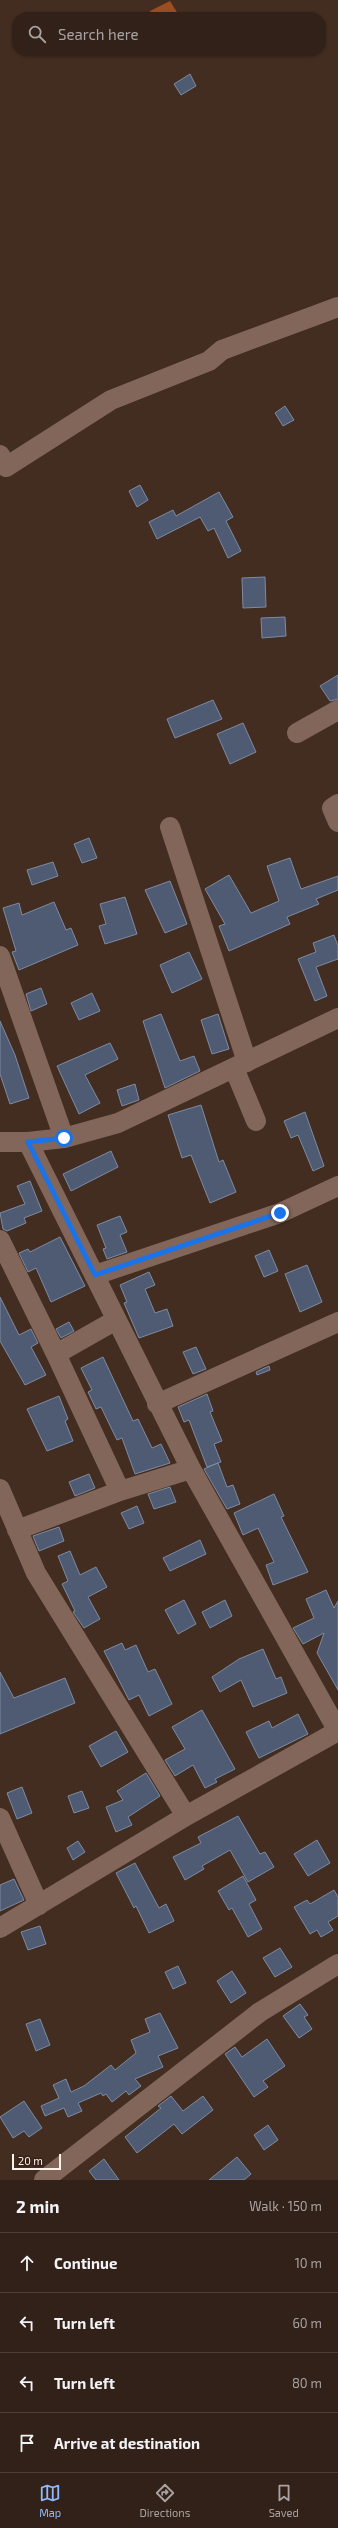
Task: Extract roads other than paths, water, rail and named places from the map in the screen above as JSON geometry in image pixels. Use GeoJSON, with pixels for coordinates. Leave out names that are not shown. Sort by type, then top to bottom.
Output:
{"type":"FeatureCollection","features":[{"type":"Feature","properties":{"kind":"street"},"geometry":{"type":"LineString","coordinates":[[2,464],[111,400],[209,361],[222,350],[338,307]]}},
{"type":"Feature","properties":{"kind":"street"},"geometry":{"type":"LineString","coordinates":[[297,733],[338,710]]}},
{"type":"Feature","properties":{"kind":"street"},"geometry":{"type":"LineString","coordinates":[[338,804],[332,808],[338,822]]}},
{"type":"Feature","properties":{"kind":"street"},"geometry":{"type":"LineString","coordinates":[[170,827],[241,1065],[256,1121]]}},
{"type":"Feature","properties":{"kind":"street"},"geometry":{"type":"LineString","coordinates":[[0,956],[64,1138]]}},
{"type":"Feature","properties":{"kind":"street"},"geometry":{"type":"LineString","coordinates":[[0,1142],[28,1142],[64,1138],[118,1123],[338,1018]]}},
{"type":"Feature","properties":{"kind":"street"},"geometry":{"type":"LineString","coordinates":[[0,1928],[186,1816],[338,1731],[191,1469],[157,1404],[95,1275],[28,1142]]}},
{"type":"Feature","properties":{"kind":"street"},"geometry":{"type":"LineString","coordinates":[[95,1275],[280,1213],[338,1186]]}},
{"type":"Feature","properties":{"kind":"street"},"geometry":{"type":"LineString","coordinates":[[0,1240],[56,1354],[120,1491]]}},
{"type":"Feature","properties":{"kind":"street"},"geometry":{"type":"LineString","coordinates":[[56,1354],[116,1320]]}},
{"type":"Feature","properties":{"kind":"street"},"geometry":{"type":"LineString","coordinates":[[157,1404],[338,1322]]}},
{"type":"Feature","properties":{"kind":"street"},"geometry":{"type":"LineString","coordinates":[[18,1530],[120,1491],[191,1469]]}},
{"type":"Feature","properties":{"kind":"street"},"geometry":{"type":"LineString","coordinates":[[0,1489],[36,1573],[186,1816]]}},
{"type":"Feature","properties":{"kind":"street"},"geometry":{"type":"LineString","coordinates":[[0,1818],[39,1905]]}},
{"type":"Feature","properties":{"kind":"street"},"geometry":{"type":"LineString","coordinates":[[44,2180],[260,2012],[338,1964]]}}]}
